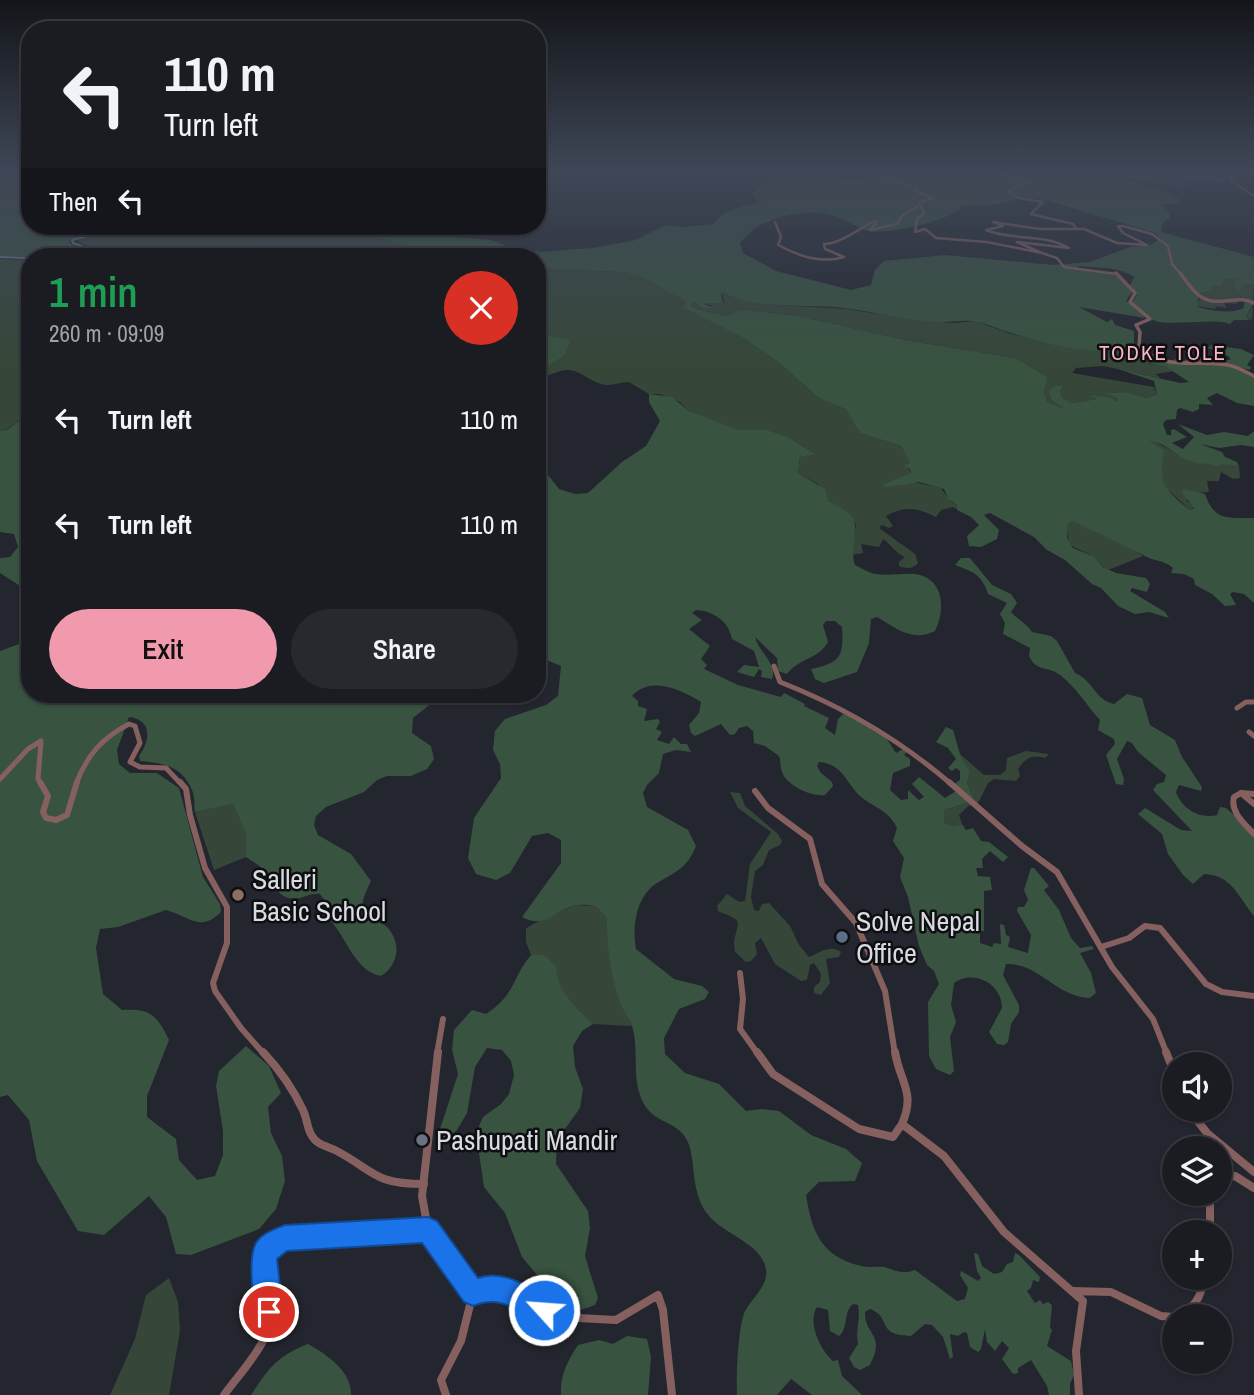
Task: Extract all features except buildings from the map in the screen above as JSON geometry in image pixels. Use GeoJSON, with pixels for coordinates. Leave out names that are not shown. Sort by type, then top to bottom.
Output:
{"type":"FeatureCollection","features":[{"type":"Feature","properties":{"kind":"street"},"geometry":{"type":"LineString","coordinates":[[780,235],[778,245],[792,254],[830,262],[844,257],[825,249],[824,244],[835,244],[846,235]]}},
{"type":"Feature","properties":{"kind":"street"},"geometry":{"type":"LineString","coordinates":[[935,235],[941,239],[987,242],[1057,258],[1064,267],[1106,270],[1120,275],[1134,293],[1130,302],[1150,319],[1136,325],[1140,332],[1139,347],[1148,356],[1165,362],[1228,365],[1254,376]]}},
{"type":"Feature","properties":{"kind":"street"},"geometry":{"type":"LineString","coordinates":[[1001,235],[1058,241],[1069,247],[1017,242],[1042,254]]}},
{"type":"Feature","properties":{"kind":"street"},"geometry":{"type":"LineString","coordinates":[[1102,235],[1116,243],[1147,245],[1127,235]]}},
{"type":"Feature","properties":{"kind":"street"},"geometry":{"type":"LineString","coordinates":[[1151,235],[1168,246],[1172,264],[1202,298],[1220,302],[1247,299],[1254,303]]}},
{"type":"Feature","properties":{"kind":"street"},"geometry":{"type":"LineString","coordinates":[[774,666],[777,680],[780,682],[831,702],[919,756],[1022,846],[1057,872],[1101,947],[1153,1019],[1166,1052]]}},
{"type":"Feature","properties":{"kind":"street"},"geometry":{"type":"LineString","coordinates":[[1237,708],[1246,702],[1254,702]]}},
{"type":"Feature","properties":{"kind":"street"},"geometry":{"type":"LineString","coordinates":[[0,779],[28,749],[41,741],[38,779],[48,796],[43,812],[46,818],[61,820],[67,815],[86,755],[115,730],[129,724],[135,726],[140,743],[130,762],[140,767],[166,768],[186,789],[190,815],[205,868],[227,907],[227,943],[213,984],[221,1000],[251,1041],[276,1066],[303,1111],[312,1137],[318,1143],[335,1150],[376,1177],[395,1184],[424,1184]]}},
{"type":"Feature","properties":{"kind":"street"},"geometry":{"type":"LineString","coordinates":[[740,973],[743,999],[740,1029],[773,1074],[859,1129],[893,1137],[899,1132],[909,1108],[909,1099],[897,1067],[885,991],[856,923],[822,884],[810,838],[768,808],[755,792]]}},
{"type":"Feature","properties":{"kind":"street"},"geometry":{"type":"LineString","coordinates":[[1254,794],[1241,793],[1234,797],[1233,809],[1254,834]]}},
{"type":"Feature","properties":{"kind":"street"},"geometry":{"type":"LineString","coordinates":[[1241,793],[1254,804]]}},
{"type":"Feature","properties":{"kind":"street"},"geometry":{"type":"LineString","coordinates":[[1101,947],[1129,938],[1145,926],[1154,926],[1170,937],[1206,984],[1222,992],[1254,996]]}},
{"type":"Feature","properties":{"kind":"street"},"geometry":{"type":"LineString","coordinates":[[443,1019],[434,1073],[422,1196],[428,1230],[473,1293],[461,1341],[441,1380],[446,1395]]}},
{"type":"Feature","properties":{"kind":"street"},"geometry":{"type":"LineString","coordinates":[[1198,1122],[1207,1133],[1254,1172]]}},
{"type":"Feature","properties":{"kind":"street"},"geometry":{"type":"LineString","coordinates":[[902,1124],[944,1156],[1004,1232],[1083,1301],[1076,1351],[1079,1395]]}},
{"type":"Feature","properties":{"kind":"street"},"geometry":{"type":"LineString","coordinates":[[1232,1176],[1254,1188]]}},
{"type":"Feature","properties":{"kind":"street"},"geometry":{"type":"LineString","coordinates":[[224,1395],[266,1336],[269,1312],[264,1259],[266,1251],[273,1244],[285,1238],[428,1230]]}},
{"type":"Feature","properties":{"kind":"street"},"geometry":{"type":"LineString","coordinates":[[473,1293],[488,1287],[500,1288],[559,1317],[616,1320],[658,1295],[663,1310],[672,1395]]}},
{"type":"Feature","properties":{"kind":"street"},"geometry":{"type":"LineString","coordinates":[[1073,1291],[1086,1289],[1123,1296],[1162,1316]]}},
{"type":"Feature","properties":{"kind":"green space"},"geometry":{"type":"Polygon","coordinates":[[[0,235],[86,235],[69,240],[71,244],[80,248],[21,248],[21,256],[0,256],[0,235]]]}},
{"type":"Feature","properties":{"kind":"green space"},"geometry":{"type":"Polygon","coordinates":[[[84,235],[367,235],[412,248],[92,248],[75,239],[84,235]]]}},
{"type":"Feature","properties":{"kind":"green space"},"geometry":{"type":"Polygon","coordinates":[[[367,235],[452,235],[491,240],[512,248],[412,248],[367,235]]]}},
{"type":"Feature","properties":{"kind":"green space"},"geometry":{"type":"Polygon","coordinates":[[[645,235],[748,235],[740,243],[743,253],[776,271],[851,290],[871,285],[875,270],[884,261],[945,255],[1053,265],[1090,262],[1130,247],[1151,245],[1161,238],[1158,235],[1173,235],[1254,257],[1254,285],[1245,284],[1240,290],[1236,290],[1234,281],[1237,279],[1226,279],[1221,286],[1211,287],[1212,292],[1202,292],[1198,299],[1198,307],[1209,310],[1234,311],[1244,308],[1244,303],[1248,301],[1253,304],[1246,316],[1250,320],[1234,320],[1230,324],[1155,321],[1132,303],[1137,295],[1130,286],[1134,277],[1115,269],[1077,267],[1121,278],[1132,292],[1126,301],[1138,308],[1145,318],[1079,307],[1107,322],[1112,319],[1115,325],[1134,331],[1134,345],[1104,351],[1038,341],[972,321],[935,322],[844,308],[767,304],[723,293],[723,303],[702,303],[714,308],[703,308],[693,302],[691,305],[696,309],[728,316],[748,310],[799,316],[906,340],[1015,358],[1047,377],[1044,391],[1047,402],[1063,408],[1051,400],[1048,390],[1063,386],[1060,391],[1062,398],[1072,403],[1097,399],[1086,394],[1117,401],[1117,398],[1106,393],[1125,392],[1147,398],[1157,394],[1154,381],[1115,368],[1180,383],[1189,382],[1165,366],[1146,363],[1143,356],[1180,364],[1173,359],[1231,359],[1208,348],[1211,345],[1241,349],[1254,355],[1247,365],[1251,367],[1250,370],[1234,366],[1254,377],[1254,406],[1237,403],[1217,393],[1207,398],[1213,405],[1199,404],[1199,409],[1193,412],[1180,408],[1177,410],[1176,419],[1166,420],[1163,424],[1167,435],[1171,435],[1171,430],[1174,429],[1187,437],[1172,443],[1183,449],[1194,437],[1178,424],[1207,435],[1224,432],[1248,436],[1254,431],[1254,447],[1241,445],[1219,448],[1200,444],[1222,452],[1239,466],[1222,464],[1217,467],[1194,462],[1149,441],[1164,451],[1162,470],[1165,485],[1190,510],[1194,508],[1182,493],[1183,489],[1205,494],[1213,509],[1223,516],[1254,518],[1254,603],[1244,594],[1233,592],[1230,594],[1236,605],[1225,606],[1212,594],[1195,585],[1194,579],[1184,574],[1171,573],[1173,568],[1170,565],[1147,557],[1072,521],[1068,524],[1067,538],[1073,548],[1093,556],[1103,567],[1116,573],[1146,578],[1150,584],[1147,592],[1132,588],[1130,591],[1165,612],[1169,618],[1149,612],[1135,614],[1118,606],[1101,588],[1092,584],[1065,560],[1047,550],[1034,537],[990,513],[984,515],[999,530],[997,539],[981,547],[969,546],[967,536],[979,525],[971,517],[957,510],[957,505],[948,499],[944,489],[919,482],[889,487],[882,485],[911,473],[910,469],[904,466],[910,462],[901,446],[860,433],[845,409],[820,399],[778,362],[743,338],[682,307],[687,302],[645,279],[624,272],[546,269],[546,252],[592,248],[636,240],[645,235]]]}},
{"type":"Feature","properties":{"kind":"green space"},"geometry":{"type":"Polygon","coordinates":[[[0,259],[21,260],[21,419],[6,430],[0,431],[0,259]]]}},
{"type":"Feature","properties":{"kind":"green space"},"geometry":{"type":"Polygon","coordinates":[[[546,269],[624,272],[645,279],[688,302],[683,307],[743,338],[778,362],[820,399],[845,409],[860,433],[901,446],[911,462],[906,465],[911,473],[889,487],[914,482],[941,488],[950,501],[957,505],[957,509],[953,507],[941,510],[936,517],[911,509],[899,510],[886,516],[893,526],[889,528],[882,525],[879,528],[915,554],[918,563],[914,566],[899,566],[899,562],[905,557],[883,539],[879,547],[861,544],[863,553],[851,555],[856,525],[852,516],[828,501],[818,484],[798,473],[800,457],[815,453],[788,437],[768,430],[739,430],[725,426],[689,411],[680,402],[660,394],[649,394],[629,382],[604,385],[570,370],[546,376],[546,364],[559,360],[570,341],[546,335],[546,269]]]}},
{"type":"Feature","properties":{"kind":"green space"},"geometry":{"type":"Polygon","coordinates":[[[1226,279],[1238,279],[1234,280],[1240,290],[1245,284],[1254,285],[1253,306],[1246,300],[1236,302],[1238,304],[1224,303],[1227,308],[1197,306],[1202,292],[1211,292],[1211,287],[1221,286],[1226,279]]]}},
{"type":"Feature","properties":{"kind":"green space"},"geometry":{"type":"Polygon","coordinates":[[[722,293],[735,298],[777,305],[846,309],[924,321],[975,321],[1011,334],[1063,346],[1104,351],[1134,345],[1140,351],[1131,353],[1130,357],[1142,358],[1148,364],[1164,365],[1174,371],[1156,374],[1160,378],[1103,366],[1076,368],[1072,373],[1154,387],[1157,394],[1147,398],[1125,392],[1108,393],[1117,398],[1116,401],[1086,394],[1097,399],[1072,403],[1062,398],[1060,391],[1063,386],[1048,390],[1051,400],[1063,408],[1047,402],[1044,391],[1015,358],[906,340],[799,316],[748,310],[728,316],[696,309],[691,305],[693,302],[703,308],[714,306],[701,303],[724,303],[722,293]]]}},
{"type":"Feature","properties":{"kind":"green space"},"geometry":{"type":"Polygon","coordinates":[[[1253,306],[1252,320],[1246,316],[1253,306]]]}},
{"type":"Feature","properties":{"kind":"green space"},"geometry":{"type":"Polygon","coordinates":[[[546,335],[570,340],[566,352],[555,362],[546,364],[546,335]]]}},
{"type":"Feature","properties":{"kind":"green space"},"geometry":{"type":"Polygon","coordinates":[[[649,394],[672,397],[689,411],[738,430],[768,430],[788,437],[816,454],[800,457],[798,473],[825,489],[828,501],[852,516],[855,526],[855,565],[876,574],[915,574],[925,577],[937,588],[941,613],[935,631],[912,635],[877,617],[871,619],[869,643],[857,672],[824,683],[815,679],[811,669],[834,661],[841,652],[842,627],[835,621],[826,621],[823,625],[828,642],[824,648],[787,674],[778,671],[777,658],[755,637],[770,663],[772,679],[761,677],[762,671],[759,669],[754,677],[737,672],[744,665],[759,667],[754,651],[732,639],[728,627],[720,618],[696,610],[692,613],[702,620],[689,629],[710,646],[701,659],[707,665],[704,669],[738,685],[781,697],[784,693],[829,718],[825,728],[835,735],[838,719],[843,714],[850,715],[885,736],[896,753],[903,749],[907,752],[904,755],[910,759],[910,766],[893,773],[890,790],[901,800],[908,799],[908,790],[919,800],[924,797],[912,784],[919,777],[945,798],[956,791],[969,802],[944,810],[944,823],[953,826],[962,824],[966,830],[973,828],[981,841],[989,842],[1008,857],[1003,862],[990,851],[982,859],[983,868],[976,868],[978,876],[990,877],[992,890],[984,891],[984,931],[980,931],[980,943],[992,947],[994,943],[1001,944],[1000,924],[1004,925],[1006,935],[1010,937],[1008,947],[1028,953],[1031,935],[1017,911],[1018,907],[1024,907],[1028,900],[1024,890],[1031,868],[1034,868],[1049,886],[1044,890],[1059,910],[1071,938],[1080,948],[1092,946],[1094,949],[1080,953],[1091,973],[1096,993],[1090,998],[1078,996],[1028,969],[1006,964],[1003,975],[1019,1005],[1019,1012],[1011,1024],[1008,1042],[1004,1045],[997,1044],[989,1032],[1002,1008],[997,992],[992,985],[978,978],[962,979],[954,983],[951,1005],[956,1022],[950,1037],[954,1071],[950,1075],[936,1069],[929,1056],[928,1002],[939,984],[919,946],[908,897],[900,877],[904,858],[893,841],[897,828],[894,822],[860,796],[838,770],[827,763],[819,762],[817,766],[832,782],[833,786],[825,795],[800,790],[785,777],[779,756],[765,746],[754,743],[753,731],[747,726],[730,735],[721,724],[695,736],[689,725],[699,713],[701,702],[676,689],[648,686],[632,696],[638,701],[638,706],[647,709],[644,721],[658,719],[660,722],[656,729],[662,732],[657,740],[669,744],[674,737],[681,744],[687,744],[691,752],[676,750],[663,754],[659,773],[643,793],[647,807],[688,830],[696,846],[685,864],[657,883],[644,896],[635,922],[636,949],[674,979],[702,986],[709,992],[705,999],[679,1009],[664,1038],[665,1054],[685,1073],[719,1084],[746,1111],[779,1111],[811,1135],[846,1149],[862,1163],[855,1181],[819,1182],[806,1195],[821,1241],[837,1256],[865,1267],[884,1267],[902,1272],[915,1270],[957,1301],[965,1299],[968,1288],[960,1275],[961,1271],[978,1281],[981,1278],[974,1253],[978,1254],[982,1266],[994,1274],[1002,1272],[1007,1264],[1013,1262],[1015,1253],[1019,1255],[1040,1277],[1039,1282],[1033,1280],[1027,1291],[1035,1303],[1040,1300],[1043,1304],[1048,1302],[1052,1305],[1052,1330],[1047,1346],[1071,1361],[1074,1375],[1070,1384],[1070,1395],[1049,1395],[1047,1386],[1031,1360],[1018,1368],[1018,1373],[1013,1374],[1002,1359],[1009,1348],[1002,1341],[995,1351],[987,1342],[985,1329],[978,1352],[970,1347],[967,1333],[958,1336],[950,1334],[953,1357],[950,1359],[943,1337],[932,1325],[925,1324],[911,1336],[900,1335],[888,1329],[881,1317],[870,1309],[865,1312],[866,1320],[876,1347],[870,1365],[860,1370],[854,1367],[849,1358],[858,1344],[859,1310],[858,1305],[853,1304],[839,1336],[830,1331],[828,1310],[817,1307],[813,1320],[816,1335],[824,1350],[833,1361],[838,1360],[842,1376],[862,1395],[812,1395],[791,1379],[777,1395],[737,1395],[738,1352],[743,1318],[763,1286],[766,1269],[757,1252],[709,1216],[696,1187],[687,1140],[644,1104],[637,1084],[632,1026],[618,997],[612,974],[607,918],[595,906],[584,905],[576,905],[543,920],[522,917],[561,863],[561,840],[548,833],[532,836],[510,873],[496,880],[476,874],[468,858],[474,818],[501,778],[500,764],[493,750],[495,731],[505,719],[546,705],[558,696],[561,666],[546,660],[546,473],[559,489],[575,494],[588,493],[622,462],[646,446],[660,421],[649,402],[649,394]]]}},
{"type":"Feature","properties":{"kind":"green space"},"geometry":{"type":"Polygon","coordinates":[[[21,419],[21,586],[0,573],[0,558],[10,557],[18,547],[14,534],[0,532],[0,431],[7,430],[21,419]]]}},
{"type":"Feature","properties":{"kind":"green space"},"geometry":{"type":"Polygon","coordinates":[[[1148,440],[1190,461],[1210,463],[1217,467],[1221,463],[1239,466],[1240,478],[1233,479],[1221,472],[1219,481],[1207,481],[1209,492],[1198,493],[1186,500],[1194,507],[1190,510],[1167,489],[1148,440]]]}},
{"type":"Feature","properties":{"kind":"green space"},"geometry":{"type":"Polygon","coordinates":[[[1072,521],[1125,544],[1143,556],[1108,570],[1091,555],[1072,546],[1068,538],[1068,524],[1072,521]]]}},
{"type":"Feature","properties":{"kind":"green space"},"geometry":{"type":"Polygon","coordinates":[[[961,558],[970,558],[992,585],[1011,594],[1017,603],[1011,612],[1032,632],[1051,636],[1057,641],[1075,673],[1086,680],[1102,698],[1114,704],[1127,694],[1142,698],[1150,725],[1175,740],[1182,757],[1202,787],[1201,791],[1179,785],[1176,792],[1187,808],[1210,816],[1217,815],[1220,807],[1226,808],[1254,833],[1254,916],[1234,888],[1221,878],[1204,874],[1193,884],[1183,875],[1168,854],[1162,834],[1138,814],[1145,808],[1181,830],[1192,831],[1153,790],[1157,784],[1164,782],[1166,775],[1127,741],[1117,759],[1124,779],[1123,785],[1116,784],[1106,755],[1115,744],[1114,739],[1098,730],[1100,720],[1066,680],[1056,672],[1039,667],[1029,656],[1030,648],[1003,634],[1005,623],[1000,614],[1007,603],[988,594],[983,582],[976,575],[955,565],[961,558]]]}},
{"type":"Feature","properties":{"kind":"green space"},"geometry":{"type":"Polygon","coordinates":[[[21,643],[21,703],[432,703],[413,718],[412,733],[431,746],[434,759],[427,769],[411,776],[387,776],[377,780],[364,792],[326,807],[316,816],[314,825],[318,835],[351,854],[371,881],[363,908],[367,915],[388,928],[396,948],[391,966],[381,976],[364,968],[357,961],[329,919],[329,907],[320,894],[297,898],[284,896],[264,870],[246,857],[246,835],[233,804],[195,812],[193,792],[183,776],[171,767],[140,761],[139,756],[147,738],[146,727],[137,719],[129,717],[117,750],[119,764],[130,773],[157,773],[179,788],[203,877],[220,904],[221,912],[214,918],[200,922],[166,910],[118,927],[100,929],[96,948],[103,994],[122,1010],[139,1010],[152,1015],[161,1024],[169,1040],[147,1096],[147,1117],[176,1139],[179,1160],[197,1180],[215,1176],[223,1155],[223,1131],[216,1086],[219,1071],[246,1046],[269,1066],[281,1093],[268,1107],[271,1133],[282,1156],[285,1181],[276,1209],[259,1229],[191,1255],[176,1254],[166,1217],[149,1196],[104,1235],[78,1231],[37,1161],[29,1120],[8,1095],[0,1097],[0,651],[21,643]]]}},
{"type":"Feature","properties":{"kind":"green space"},"geometry":{"type":"Polygon","coordinates":[[[946,727],[953,730],[960,754],[970,772],[967,783],[973,797],[970,800],[953,785],[960,780],[960,771],[948,768],[956,759],[948,748],[936,742],[946,727]]]}},
{"type":"Feature","properties":{"kind":"green space"},"geometry":{"type":"Polygon","coordinates":[[[1026,751],[1049,754],[1045,758],[1036,756],[1026,760],[1018,769],[1020,776],[1016,781],[994,779],[988,783],[978,803],[968,806],[959,815],[962,824],[953,826],[944,823],[944,810],[969,802],[972,794],[967,783],[970,772],[960,754],[984,775],[1000,775],[1006,770],[1007,758],[1026,751]]]}},
{"type":"Feature","properties":{"kind":"green space"},"geometry":{"type":"Polygon","coordinates":[[[730,792],[740,793],[745,806],[778,834],[782,841],[780,845],[769,850],[763,865],[755,871],[751,897],[754,910],[759,911],[762,904],[769,903],[790,926],[799,945],[809,957],[829,949],[841,952],[839,957],[826,959],[830,983],[821,995],[814,993],[821,974],[814,963],[810,965],[807,980],[801,981],[775,964],[761,938],[755,943],[757,954],[751,961],[746,962],[735,952],[738,922],[718,911],[717,906],[727,894],[739,902],[745,901],[750,864],[771,832],[738,808],[730,792]]]}},
{"type":"Feature","properties":{"kind":"green space"},"geometry":{"type":"Polygon","coordinates":[[[233,804],[246,835],[246,857],[214,870],[195,812],[233,804]]]}},
{"type":"Feature","properties":{"kind":"green space"},"geometry":{"type":"Polygon","coordinates":[[[576,905],[595,906],[607,918],[613,973],[632,1026],[593,1024],[562,993],[544,955],[531,955],[526,942],[526,929],[576,905]]]}},
{"type":"Feature","properties":{"kind":"green space"},"geometry":{"type":"Polygon","coordinates":[[[531,955],[544,955],[556,966],[563,991],[593,1024],[582,1031],[573,1046],[575,1067],[583,1089],[580,1108],[557,1140],[556,1164],[588,1211],[590,1228],[585,1256],[598,1298],[595,1305],[581,1310],[566,1305],[522,1257],[505,1213],[484,1187],[476,1133],[483,1117],[501,1104],[509,1094],[514,1075],[511,1061],[502,1050],[487,1048],[475,1067],[467,1113],[457,1130],[445,1141],[439,1132],[458,1074],[452,1050],[454,1030],[472,1010],[486,1014],[496,1006],[509,992],[531,955]]]}},
{"type":"Feature","properties":{"kind":"green space"},"geometry":{"type":"Polygon","coordinates":[[[169,1278],[178,1302],[180,1331],[169,1395],[110,1395],[135,1339],[146,1295],[169,1278]]]}},
{"type":"Feature","properties":{"kind":"green space"},"geometry":{"type":"Polygon","coordinates":[[[627,1336],[647,1339],[651,1357],[648,1395],[561,1395],[565,1369],[578,1345],[599,1340],[613,1344],[627,1336]]]}},
{"type":"Feature","properties":{"kind":"green space"},"geometry":{"type":"Polygon","coordinates":[[[308,1344],[330,1358],[343,1371],[351,1395],[251,1395],[275,1364],[289,1353],[308,1344]]]}},
{"type":"Feature","properties":{"kind":"waterway"},"geometry":{"type":"LineString","coordinates":[[86,248],[73,243],[72,240],[90,235]]}},
{"type":"Feature","properties":{"kind":"waterway"},"geometry":{"type":"LineString","coordinates":[[185,235],[190,235]]}},
{"type":"Feature","properties":{"kind":"waterway"},"geometry":{"type":"LineString","coordinates":[[0,257],[21,258]]}},
{"type":"Feature","properties":{"kind":"place","name":"Salleri Basic School"},"geometry":{"type":"Point","coordinates":[238,895]}},
{"type":"Feature","properties":{"kind":"place","name":"Solve Nepal Office"},"geometry":{"type":"Point","coordinates":[842,937]}},
{"type":"Feature","properties":{"kind":"place","name":"Pashupati Mandir"},"geometry":{"type":"Point","coordinates":[422,1140]}},
{"type":"Feature","properties":{"kind":"district","name":"TODKE TOLE"},"geometry":{"type":"Point","coordinates":[1163,353]}},
{"type":"Feature","properties":{"kind":"route"},"geometry":{"type":"LineString","coordinates":[[269,1312],[264,1259],[266,1251],[273,1244],[285,1238],[428,1230],[473,1293],[488,1287],[500,1288],[544,1310]]}}]}
